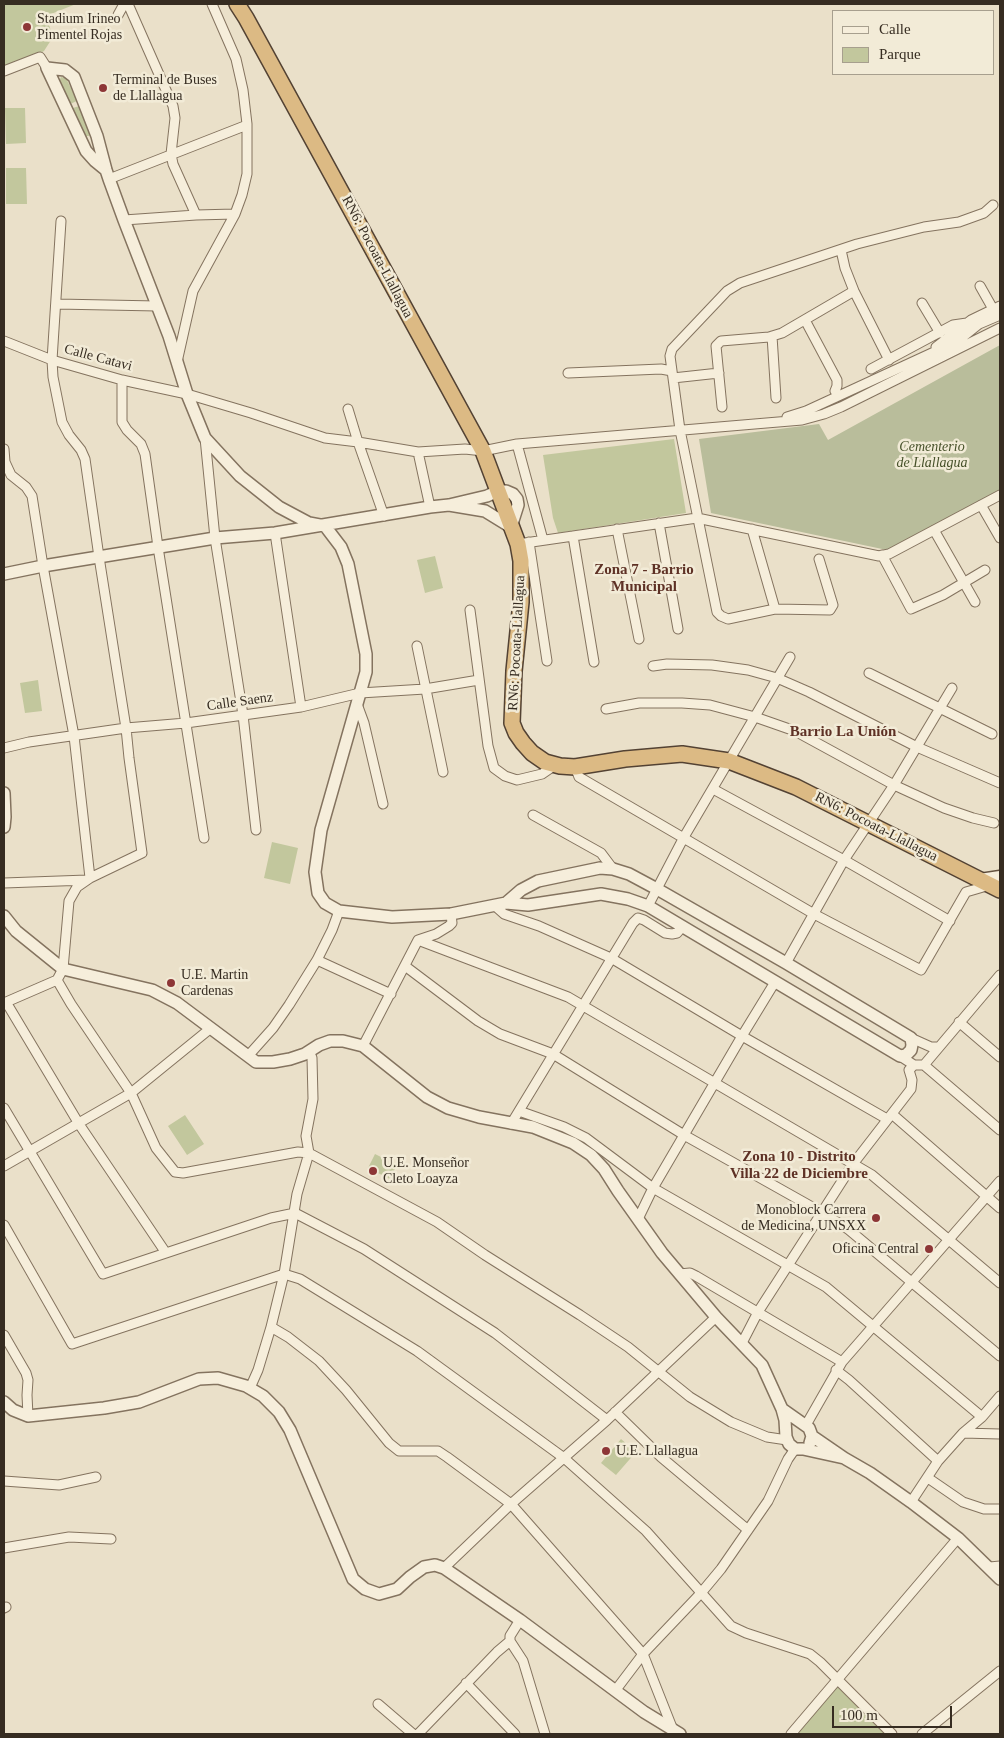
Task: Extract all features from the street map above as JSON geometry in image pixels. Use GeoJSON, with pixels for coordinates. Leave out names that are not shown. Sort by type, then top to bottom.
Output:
{"type":"FeatureCollection","features":[{"type":"Feature","properties":{"kind":"highway","name":"RN6: Pocoata-Llallagua"},"geometry":{"type":"LineString","coordinates":[[237,4],[483,451],[496,490],[502,519],[523,543],[512,723],[516,733],[532,753],[546,762],[555,765],[575,767],[625,759],[682,754],[730,761],[796,787],[867,824],[993,883]]}},
{"type":"Feature","properties":{"kind":"street"},"geometry":{"type":"LineString","coordinates":[[118,15],[126,4],[173,106],[175,118],[171,154],[173,164],[196,215]]}},
{"type":"Feature","properties":{"kind":"street"},"geometry":{"type":"LineString","coordinates":[[177,362],[193,292],[235,214],[247,174],[247,126],[243,90],[236,59],[212,4]]}},
{"type":"Feature","properties":{"kind":"street"},"geometry":{"type":"LineString","coordinates":[[4,71],[40,57],[48,68],[86,151],[108,174]]}},
{"type":"Feature","properties":{"kind":"street"},"geometry":{"type":"LineString","coordinates":[[48,68],[65,70],[74,77],[204,438],[215,538],[243,715],[256,830]]}},
{"type":"Feature","properties":{"kind":"street"},"geometry":{"type":"LineString","coordinates":[[108,174],[171,154],[247,126]]}},
{"type":"Feature","properties":{"kind":"street"},"geometry":{"type":"LineString","coordinates":[[819,559],[833,605],[830,610],[775,608],[728,619],[717,612],[680,430],[670,356],[672,349],[728,291],[740,283],[842,250],[924,227],[959,222],[984,213],[994,205]]}},
{"type":"Feature","properties":{"kind":"street"},"geometry":{"type":"LineString","coordinates":[[124,220],[235,214]]}},
{"type":"Feature","properties":{"kind":"street"},"geometry":{"type":"LineString","coordinates":[[61,221],[52,360],[53,377],[62,422],[69,435],[82,450],[86,459],[99,557],[126,728],[128,758],[142,853],[89,879],[78,888],[69,901],[63,968],[57,980],[5,1003],[79,1124],[166,1253]]}},
{"type":"Feature","properties":{"kind":"street"},"geometry":{"type":"LineString","coordinates":[[842,250],[845,268],[854,292],[889,360]]}},
{"type":"Feature","properties":{"kind":"street"},"geometry":{"type":"LineString","coordinates":[[980,286],[998,310]]}},
{"type":"Feature","properties":{"kind":"street"},"geometry":{"type":"LineString","coordinates":[[722,406],[716,346],[721,342],[772,336],[805,320],[854,292]]}},
{"type":"Feature","properties":{"kind":"street"},"geometry":{"type":"LineString","coordinates":[[922,303],[940,333]]}},
{"type":"Feature","properties":{"kind":"street"},"geometry":{"type":"LineString","coordinates":[[57,304],[157,306]]}},
{"type":"Feature","properties":{"kind":"street"},"geometry":{"type":"LineString","coordinates":[[871,369],[954,325],[967,323],[998,310]]}},
{"type":"Feature","properties":{"kind":"street"},"geometry":{"type":"LineString","coordinates":[[770,422],[806,412],[947,346],[964,336],[998,310]]}},
{"type":"Feature","properties":{"kind":"street"},"geometry":{"type":"LineString","coordinates":[[805,320],[837,380],[835,391]]}},
{"type":"Feature","properties":{"kind":"street"},"geometry":{"type":"LineString","coordinates":[[922,358],[967,323]]}},
{"type":"Feature","properties":{"kind":"street"},"geometry":{"type":"LineString","coordinates":[[770,422],[802,420],[841,408],[1000,328]]}},
{"type":"Feature","properties":{"kind":"street"},"geometry":{"type":"LineString","coordinates":[[772,336],[776,398]]}},
{"type":"Feature","properties":{"kind":"street","name":"Calle Catavi"},"geometry":{"type":"LineString","coordinates":[[4,341],[52,360],[122,380],[187,394],[325,438],[418,452],[465,449],[483,451],[517,444],[770,422]]}},
{"type":"Feature","properties":{"kind":"street"},"geometry":{"type":"LineString","coordinates":[[568,373],[661,369],[672,374],[719,373]]}},
{"type":"Feature","properties":{"kind":"street"},"geometry":{"type":"LineString","coordinates":[[122,380],[122,422],[126,430],[140,444],[145,454],[204,838]]}},
{"type":"Feature","properties":{"kind":"street"},"geometry":{"type":"LineString","coordinates":[[348,409],[384,516]]}},
{"type":"Feature","properties":{"kind":"street"},"geometry":{"type":"LineString","coordinates":[[204,438],[240,476],[279,507],[309,523],[325,526],[341,547],[348,564],[366,654],[366,672],[321,830],[316,872],[318,893],[325,903],[339,911],[392,917],[451,914],[501,905],[528,905],[601,894],[628,899],[648,906],[914,1065],[924,1065],[1000,1130]]}},
{"type":"Feature","properties":{"kind":"street"},"geometry":{"type":"LineString","coordinates":[[517,444],[543,540]]}},
{"type":"Feature","properties":{"kind":"street"},"geometry":{"type":"LineString","coordinates":[[4,449],[11,475],[26,487],[32,496],[74,736],[89,879]]}},
{"type":"Feature","properties":{"kind":"street"},"geometry":{"type":"LineString","coordinates":[[418,452],[430,506]]}},
{"type":"Feature","properties":{"kind":"street"},"geometry":{"type":"LineString","coordinates":[[4,574],[215,538],[275,533],[325,526],[430,506],[449,505],[485,511],[502,519],[512,515],[518,505],[517,499],[513,494],[496,490],[449,505]]}},
{"type":"Feature","properties":{"kind":"street"},"geometry":{"type":"LineString","coordinates":[[547,661],[523,543],[697,518],[882,556],[1000,494]]}},
{"type":"Feature","properties":{"kind":"street"},"geometry":{"type":"LineString","coordinates":[[980,505],[1000,538]]}},
{"type":"Feature","properties":{"kind":"street"},"geometry":{"type":"LineString","coordinates":[[659,523],[678,629]]}},
{"type":"Feature","properties":{"kind":"street"},"geometry":{"type":"LineString","coordinates":[[617,529],[639,639]]}},
{"type":"Feature","properties":{"kind":"street"},"geometry":{"type":"LineString","coordinates":[[752,529],[775,608]]}},
{"type":"Feature","properties":{"kind":"street"},"geometry":{"type":"LineString","coordinates":[[934,530],[975,602]]}},
{"type":"Feature","properties":{"kind":"street"},"geometry":{"type":"LineString","coordinates":[[275,533],[301,707]]}},
{"type":"Feature","properties":{"kind":"street"},"geometry":{"type":"LineString","coordinates":[[573,536],[594,662]]}},
{"type":"Feature","properties":{"kind":"street"},"geometry":{"type":"LineString","coordinates":[[882,556],[911,609],[964,583],[985,570]]}},
{"type":"Feature","properties":{"kind":"street"},"geometry":{"type":"LineString","coordinates":[[470,610],[488,746],[494,768],[505,776],[517,780],[542,774],[555,765]]}},
{"type":"Feature","properties":{"kind":"street"},"geometry":{"type":"LineString","coordinates":[[416,646],[443,772]]}},
{"type":"Feature","properties":{"kind":"street"},"geometry":{"type":"LineString","coordinates":[[648,906],[684,837],[790,657]]}},
{"type":"Feature","properties":{"kind":"street"},"geometry":{"type":"LineString","coordinates":[[653,666],[667,664],[712,665],[748,670],[778,678],[917,747],[1000,783]]}},
{"type":"Feature","properties":{"kind":"street"},"geometry":{"type":"LineString","coordinates":[[869,674],[992,734]]}},
{"type":"Feature","properties":{"kind":"street","name":"Calle Saenz"},"geometry":{"type":"LineString","coordinates":[[4,748],[30,742],[126,728],[186,723],[479,680]]}},
{"type":"Feature","properties":{"kind":"street"},"geometry":{"type":"LineString","coordinates":[[786,963],[844,860],[894,785],[952,688]]}},
{"type":"Feature","properties":{"kind":"street"},"geometry":{"type":"LineString","coordinates":[[359,699],[383,804]]}},
{"type":"Feature","properties":{"kind":"street"},"geometry":{"type":"LineString","coordinates":[[606,709],[640,703],[682,703],[710,705],[755,717],[795,731],[894,785],[944,808],[994,823]]}},
{"type":"Feature","properties":{"kind":"street"},"geometry":{"type":"LineString","coordinates":[[575,767],[579,776],[814,914],[921,970],[966,892],[993,883]]}},
{"type":"Feature","properties":{"kind":"street"},"geometry":{"type":"LineString","coordinates":[[713,789],[844,860],[950,921]]}},
{"type":"Feature","properties":{"kind":"street"},"geometry":{"type":"LineString","coordinates":[[4,793],[4,827]]}},
{"type":"Feature","properties":{"kind":"street"},"geometry":{"type":"LineString","coordinates":[[533,815],[601,853],[613,868]]}},
{"type":"Feature","properties":{"kind":"street"},"geometry":{"type":"LineString","coordinates":[[501,905],[521,890],[538,881],[600,868],[613,868],[657,889],[911,1038],[931,1047],[939,1047]]}},
{"type":"Feature","properties":{"kind":"street"},"geometry":{"type":"LineString","coordinates":[[4,883],[89,879]]}},
{"type":"Feature","properties":{"kind":"street"},"geometry":{"type":"LineString","coordinates":[[501,905],[504,914],[539,926],[611,958],[742,1036],[890,1117],[1000,1208]]}},
{"type":"Feature","properties":{"kind":"street"},"geometry":{"type":"LineString","coordinates":[[248,1056],[273,1028],[289,1005],[317,960],[339,911]]}},
{"type":"Feature","properties":{"kind":"street"},"geometry":{"type":"LineString","coordinates":[[362,1046],[418,940],[436,934],[452,923],[451,914]]}},
{"type":"Feature","properties":{"kind":"street"},"geometry":{"type":"LineString","coordinates":[[4,916],[16,931],[63,968],[152,990],[177,1003],[256,1062],[290,1059],[319,1045],[330,1042],[343,1041],[362,1046],[427,1097],[448,1108],[478,1117],[533,1127],[573,1143],[591,1155],[604,1169],[662,1253],[679,1274],[716,1317],[762,1365],[782,1408],[793,1443]]}},
{"type":"Feature","properties":{"kind":"street"},"geometry":{"type":"LineString","coordinates":[[511,1124],[611,958],[638,918],[665,933],[677,933],[682,927]]}},
{"type":"Feature","properties":{"kind":"street"},"geometry":{"type":"LineString","coordinates":[[418,940],[568,997],[872,1175],[1000,1283]]}},
{"type":"Feature","properties":{"kind":"street"},"geometry":{"type":"LineString","coordinates":[[317,960],[390,994]]}},
{"type":"Feature","properties":{"kind":"street"},"geometry":{"type":"LineString","coordinates":[[405,966],[478,1021],[500,1034],[553,1054],[684,1135],[822,1212],[848,1229],[1000,1356]]}},
{"type":"Feature","properties":{"kind":"street"},"geometry":{"type":"LineString","coordinates":[[924,1065],[959,1022],[1000,977]]}},
{"type":"Feature","properties":{"kind":"street"},"geometry":{"type":"LineString","coordinates":[[57,980],[131,1093],[156,1148],[175,1172],[183,1173],[298,1152],[308,1153],[437,1222],[620,1342],[690,1397],[731,1422],[767,1437],[844,1458]]}},
{"type":"Feature","properties":{"kind":"street"},"geometry":{"type":"LineString","coordinates":[[638,1219],[653,1188],[775,982]]}},
{"type":"Feature","properties":{"kind":"street"},"geometry":{"type":"LineString","coordinates":[[959,1022],[1000,1056]]}},
{"type":"Feature","properties":{"kind":"street"},"geometry":{"type":"LineString","coordinates":[[4,1166],[131,1093],[211,1028]]}},
{"type":"Feature","properties":{"kind":"street"},"geometry":{"type":"LineString","coordinates":[[900,1056],[906,1055],[910,1050],[912,1045],[911,1038]]}},
{"type":"Feature","properties":{"kind":"street"},"geometry":{"type":"LineString","coordinates":[[250,1388],[258,1370],[271,1327],[284,1274],[297,1194],[308,1153],[306,1136],[313,1099],[312,1058],[309,1050]]}},
{"type":"Feature","properties":{"kind":"street"},"geometry":{"type":"LineString","coordinates":[[742,1343],[758,1312],[853,1164],[910,1088],[912,1080],[909,1070],[914,1065]]}},
{"type":"Feature","properties":{"kind":"street"},"geometry":{"type":"LineString","coordinates":[[4,1108],[102,1274],[271,1218],[295,1214],[364,1249],[495,1333],[607,1420]]}},
{"type":"Feature","properties":{"kind":"street"},"geometry":{"type":"LineString","coordinates":[[519,1111],[586,1138],[653,1188],[826,1287],[982,1417]]}},
{"type":"Feature","properties":{"kind":"street"},"geometry":{"type":"LineString","coordinates":[[804,1424],[842,1362],[1000,1182]]}},
{"type":"Feature","properties":{"kind":"street"},"geometry":{"type":"LineString","coordinates":[[4,1225],[72,1344],[284,1274],[300,1279],[416,1351],[564,1458],[646,1531],[684,1571],[701,1594],[731,1626],[746,1633],[810,1654],[838,1678],[892,1734]]}},
{"type":"Feature","properties":{"kind":"street"},"geometry":{"type":"LineString","coordinates":[[679,1274],[690,1273],[696,1276],[842,1362]]}},
{"type":"Feature","properties":{"kind":"street"},"geometry":{"type":"LineString","coordinates":[[444,1568],[511,1504],[607,1420],[716,1317]]}},
{"type":"Feature","properties":{"kind":"street"},"geometry":{"type":"LineString","coordinates":[[271,1327],[288,1337],[319,1361],[346,1390],[389,1443],[399,1451],[438,1452],[447,1456],[511,1504],[642,1654],[677,1732]]}},
{"type":"Feature","properties":{"kind":"street"},"geometry":{"type":"LineString","coordinates":[[4,1335],[26,1373],[28,1380],[26,1395],[28,1416]]}},
{"type":"Feature","properties":{"kind":"street"},"geometry":{"type":"LineString","coordinates":[[836,1370],[938,1461]]}},
{"type":"Feature","properties":{"kind":"street"},"geometry":{"type":"LineString","coordinates":[[4,1402],[13,1410],[28,1416],[140,1402],[199,1379],[218,1378],[233,1381],[250,1388],[263,1396],[279,1412],[290,1430],[353,1579],[364,1589],[379,1594],[397,1589],[424,1568],[435,1565],[444,1568],[520,1620],[615,1691],[677,1732]]}},
{"type":"Feature","properties":{"kind":"street"},"geometry":{"type":"LineString","coordinates":[[912,1502],[938,1461],[1000,1396]]}},
{"type":"Feature","properties":{"kind":"street"},"geometry":{"type":"LineString","coordinates":[[782,1408],[809,1428],[812,1436],[912,1502],[995,1567],[1000,1579]]}},
{"type":"Feature","properties":{"kind":"street"},"geometry":{"type":"LineString","coordinates":[[615,1412],[661,1457],[748,1530]]}},
{"type":"Feature","properties":{"kind":"street"},"geometry":{"type":"LineString","coordinates":[[615,1691],[642,1654],[701,1594],[722,1569],[768,1501],[788,1459],[793,1443],[790,1427],[796,1424],[804,1424]]}},
{"type":"Feature","properties":{"kind":"street"},"geometry":{"type":"LineString","coordinates":[[963,1433],[1000,1434]]}},
{"type":"Feature","properties":{"kind":"street"},"geometry":{"type":"LineString","coordinates":[[793,1443],[811,1441],[812,1436]]}},
{"type":"Feature","properties":{"kind":"street"},"geometry":{"type":"LineString","coordinates":[[4,1481],[59,1485],[96,1477]]}},
{"type":"Feature","properties":{"kind":"street"},"geometry":{"type":"LineString","coordinates":[[928,1478],[963,1502],[984,1509],[1000,1509]]}},
{"type":"Feature","properties":{"kind":"street"},"geometry":{"type":"LineString","coordinates":[[4,1548],[70,1537],[111,1539]]}},
{"type":"Feature","properties":{"kind":"street"},"geometry":{"type":"LineString","coordinates":[[791,1734],[958,1538]]}},
{"type":"Feature","properties":{"kind":"street"},"geometry":{"type":"LineString","coordinates":[[520,1620],[510,1636],[510,1641],[522,1661],[545,1734]]}},
{"type":"Feature","properties":{"kind":"street"},"geometry":{"type":"LineString","coordinates":[[418,1734],[466,1683],[510,1641]]}},
{"type":"Feature","properties":{"kind":"street"},"geometry":{"type":"LineString","coordinates":[[922,1734],[1000,1671]]}},
{"type":"Feature","properties":{"kind":"street"},"geometry":{"type":"LineString","coordinates":[[466,1683],[515,1734]]}},
{"type":"Feature","properties":{"kind":"street"},"geometry":{"type":"LineString","coordinates":[[378,1704],[413,1734]]}},
{"type":"Feature","properties":{"kind":"green space","name":"Stadium Irineo Pimentel Rojas"},"geometry":{"type":"Polygon","coordinates":[[[4,4],[76,4],[46,16],[53,37],[44,51],[4,68],[4,4]]]}},
{"type":"Feature","properties":{"kind":"green space"},"geometry":{"type":"Polygon","coordinates":[[[61,77],[66,78],[77,101],[70,104],[59,81],[61,77]]]}},
{"type":"Feature","properties":{"kind":"green space"},"geometry":{"type":"Polygon","coordinates":[[[79,106],[91,133],[89,136],[85,136],[73,108],[79,106]]]}},
{"type":"Feature","properties":{"kind":"green space"},"geometry":{"type":"Polygon","coordinates":[[[5,108],[25,108],[26,143],[6,144],[5,108]]]}},
{"type":"Feature","properties":{"kind":"green space"},"geometry":{"type":"Polygon","coordinates":[[[6,168],[26,168],[27,204],[6,204],[6,168]]]}},
{"type":"Feature","properties":{"kind":"green space","name":"Cementerio de Llallagua"},"geometry":{"type":"Polygon","coordinates":[[[1000,345],[1000,490],[887,550],[711,513],[699,439],[819,424],[828,440],[1000,345]]]}},
{"type":"Feature","properties":{"kind":"green space"},"geometry":{"type":"Polygon","coordinates":[[[674,439],[686,513],[558,533],[553,518],[543,455],[674,439]]]}},
{"type":"Feature","properties":{"kind":"green space"},"geometry":{"type":"Polygon","coordinates":[[[435,556],[443,588],[425,593],[417,560],[435,556]]]}},
{"type":"Feature","properties":{"kind":"green space"},"geometry":{"type":"Polygon","coordinates":[[[38,680],[42,711],[25,713],[20,683],[38,680]]]}},
{"type":"Feature","properties":{"kind":"green space"},"geometry":{"type":"Polygon","coordinates":[[[272,842],[298,848],[290,884],[264,878],[272,842]]]}},
{"type":"Feature","properties":{"kind":"green space"},"geometry":{"type":"Polygon","coordinates":[[[185,1115],[204,1144],[187,1155],[168,1126],[185,1115]]]}},
{"type":"Feature","properties":{"kind":"green space"},"geometry":{"type":"Polygon","coordinates":[[[375,1154],[397,1165],[390,1179],[368,1168],[375,1154]]]}},
{"type":"Feature","properties":{"kind":"green space"},"geometry":{"type":"Polygon","coordinates":[[[621,1439],[636,1452],[616,1475],[601,1463],[621,1439]]]}},
{"type":"Feature","properties":{"kind":"green space"},"geometry":{"type":"Polygon","coordinates":[[[838,1678],[892,1734],[791,1734],[838,1678]]]}},
{"type":"Feature","properties":{"kind":"place","name":"Stadium Irineo Pimentel Rojas"},"geometry":{"type":"Point","coordinates":[27,27]}},
{"type":"Feature","properties":{"kind":"place","name":"Terminal de Buses de Llallagua"},"geometry":{"type":"Point","coordinates":[103,88]}},
{"type":"Feature","properties":{"kind":"place","name":"U.E. Martin Cardenas"},"geometry":{"type":"Point","coordinates":[171,983]}},
{"type":"Feature","properties":{"kind":"place","name":"U.E. Monseñor Cleto Loayza"},"geometry":{"type":"Point","coordinates":[373,1171]}},
{"type":"Feature","properties":{"kind":"place","name":"Monoblock Carrera de Medicina, UNSXX"},"geometry":{"type":"Point","coordinates":[876,1218]}},
{"type":"Feature","properties":{"kind":"place","name":"Oficina Central"},"geometry":{"type":"Point","coordinates":[929,1249]}},
{"type":"Feature","properties":{"kind":"place","name":"U.E. Llallagua"},"geometry":{"type":"Point","coordinates":[606,1451]}},
{"type":"Feature","properties":{"kind":"district","name":"Zona 7 - Barrio Municipal"},"geometry":{"type":"Point","coordinates":[644,578]}},
{"type":"Feature","properties":{"kind":"district","name":"Barrio La Unión"},"geometry":{"type":"Point","coordinates":[843,732]}},
{"type":"Feature","properties":{"kind":"district","name":"Zona 10 - Distrito Villa 22 de Diciembre"},"geometry":{"type":"Point","coordinates":[799,1166]}}]}
